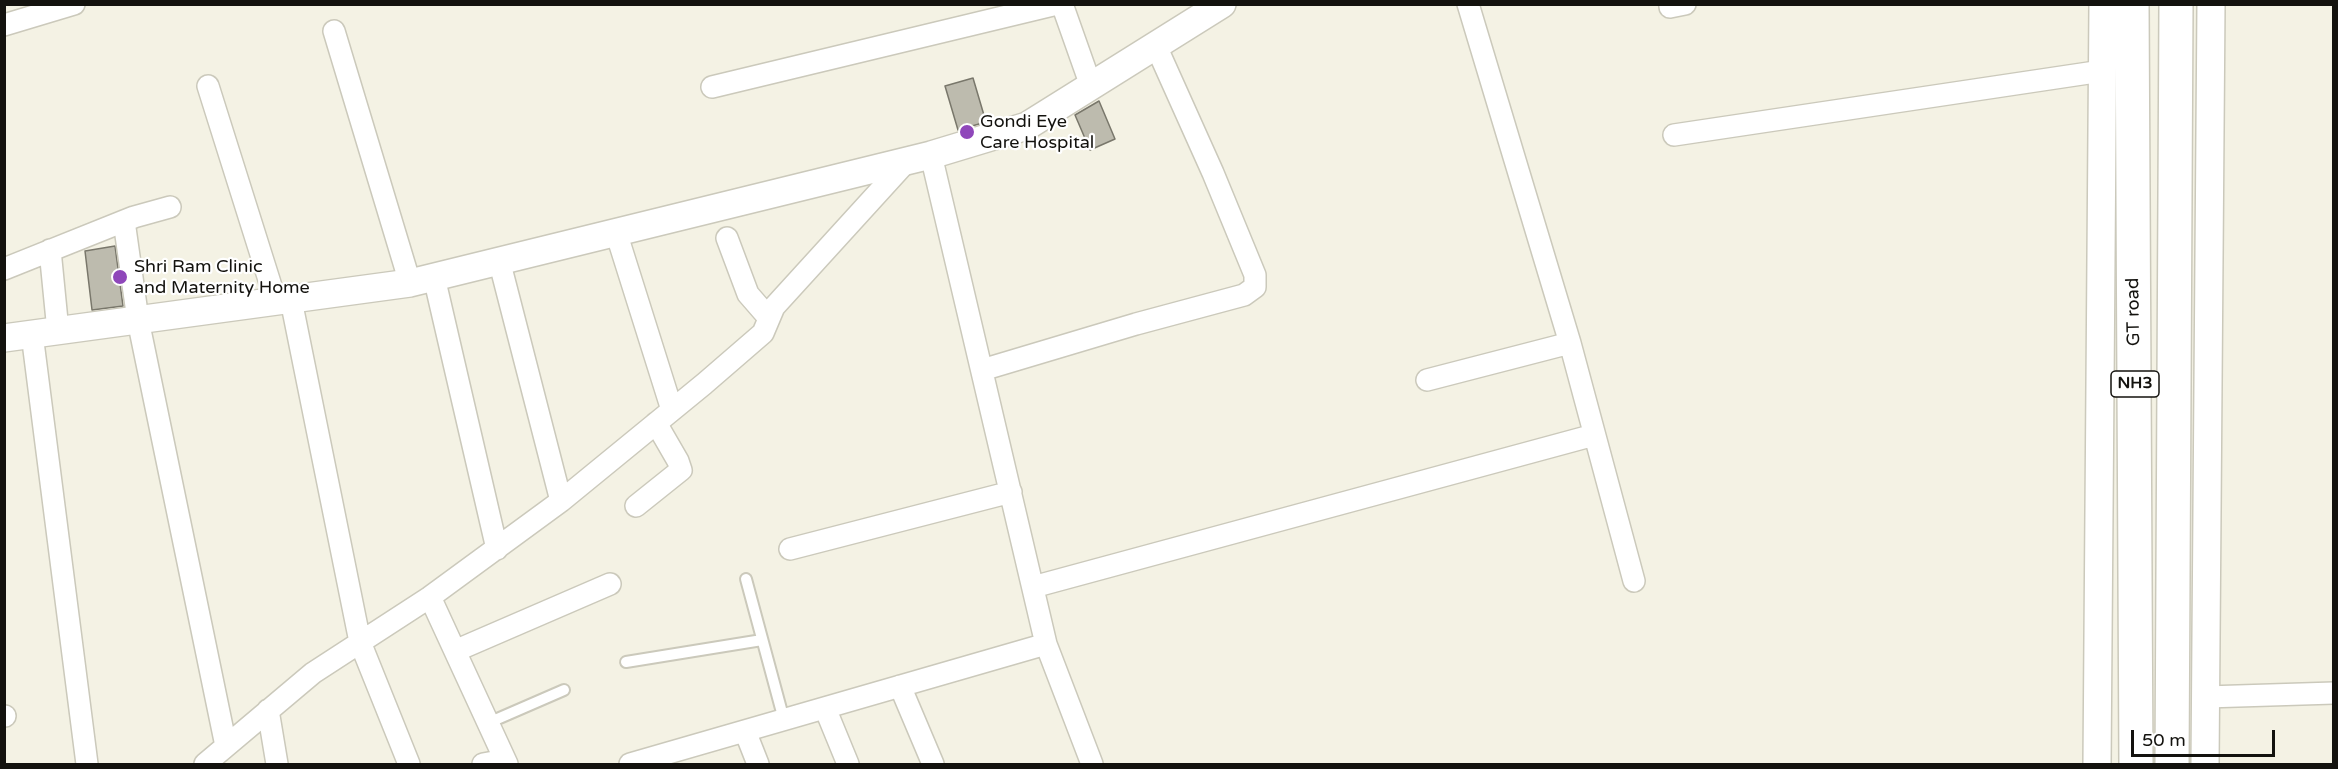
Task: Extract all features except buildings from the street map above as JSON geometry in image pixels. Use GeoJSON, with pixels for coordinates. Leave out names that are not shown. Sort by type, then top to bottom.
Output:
{"type":"FeatureCollection","features":[{"type":"Feature","properties":{"kind":"highway","name":"GT road"},"geometry":{"type":"LineString","coordinates":[[2132,4],[2136,765]]}},
{"type":"Feature","properties":{"kind":"highway","name":"NH3"},"geometry":{"type":"LineString","coordinates":[[2172,765],[2176,4]]}},
{"type":"Feature","properties":{"kind":"street"},"geometry":{"type":"LineString","coordinates":[[4,25],[74,4]]}},
{"type":"Feature","properties":{"kind":"street"},"geometry":{"type":"LineString","coordinates":[[712,87],[1057,4]]}},
{"type":"Feature","properties":{"kind":"street"},"geometry":{"type":"LineString","coordinates":[[1062,4],[1091,86]]}},
{"type":"Feature","properties":{"kind":"street"},"geometry":{"type":"LineString","coordinates":[[1468,4],[1570,343],[1634,581]]}},
{"type":"Feature","properties":{"kind":"street"},"geometry":{"type":"LineString","coordinates":[[1670,4],[1670,7],[1685,4]]}},
{"type":"Feature","properties":{"kind":"street"},"geometry":{"type":"LineString","coordinates":[[2097,765],[2103,4]]}},
{"type":"Feature","properties":{"kind":"street"},"geometry":{"type":"LineString","coordinates":[[2205,765],[2211,4]]}},
{"type":"Feature","properties":{"kind":"street"},"geometry":{"type":"LineString","coordinates":[[4,338],[283,302],[422,280],[919,158],[1027,126],[1217,6]]}},
{"type":"Feature","properties":{"kind":"street"},"geometry":{"type":"LineString","coordinates":[[334,31],[422,280],[496,549]]}},
{"type":"Feature","properties":{"kind":"street"},"geometry":{"type":"LineString","coordinates":[[982,370],[1136,324],[1244,295],[1255,287],[1255,275],[1213,173],[1156,46]]}},
{"type":"Feature","properties":{"kind":"street"},"geometry":{"type":"LineString","coordinates":[[1674,135],[2102,71]]}},
{"type":"Feature","properties":{"kind":"street"},"geometry":{"type":"LineString","coordinates":[[208,86],[283,302],[360,642],[409,765]]}},
{"type":"Feature","properties":{"kind":"street"},"geometry":{"type":"LineString","coordinates":[[919,158],[982,370],[1046,644],[1092,765]]}},
{"type":"Feature","properties":{"kind":"street"},"geometry":{"type":"LineString","coordinates":[[205,765],[313,673],[430,597],[561,501],[763,333],[774,306],[919,158]]}},
{"type":"Feature","properties":{"kind":"street"},"geometry":{"type":"LineString","coordinates":[[4,269],[124,221],[170,207]]}},
{"type":"Feature","properties":{"kind":"street"},"geometry":{"type":"LineString","coordinates":[[124,221],[138,320],[226,746]]}},
{"type":"Feature","properties":{"kind":"street"},"geometry":{"type":"LineString","coordinates":[[616,232],[672,410]]}},
{"type":"Feature","properties":{"kind":"street"},"geometry":{"type":"LineString","coordinates":[[727,238],[748,294],[768,317]]}},
{"type":"Feature","properties":{"kind":"street"},"geometry":{"type":"LineString","coordinates":[[50,250],[58,331]]}},
{"type":"Feature","properties":{"kind":"street"},"geometry":{"type":"LineString","coordinates":[[499,260],[561,501]]}},
{"type":"Feature","properties":{"kind":"street"},"geometry":{"type":"LineString","coordinates":[[32,334],[87,765]]}},
{"type":"Feature","properties":{"kind":"street"},"geometry":{"type":"LineString","coordinates":[[1427,380],[1570,343]]}},
{"type":"Feature","properties":{"kind":"street"},"geometry":{"type":"LineString","coordinates":[[636,506],[681,470],[656,423]]}},
{"type":"Feature","properties":{"kind":"street"},"geometry":{"type":"LineString","coordinates":[[1033,586],[1594,435]]}},
{"type":"Feature","properties":{"kind":"street"},"geometry":{"type":"LineString","coordinates":[[790,549],[1011,492]]}},
{"type":"Feature","properties":{"kind":"street"},"geometry":{"type":"LineString","coordinates":[[455,651],[610,584]]}},
{"type":"Feature","properties":{"kind":"street"},"geometry":{"type":"LineString","coordinates":[[430,597],[506,762],[483,765]]}},
{"type":"Feature","properties":{"kind":"street"},"geometry":{"type":"LineString","coordinates":[[630,765],[1046,644]]}},
{"type":"Feature","properties":{"kind":"street"},"geometry":{"type":"LineString","coordinates":[[900,686],[933,765]]}},
{"type":"Feature","properties":{"kind":"street"},"geometry":{"type":"LineString","coordinates":[[2206,697],[2334,693]]}},
{"type":"Feature","properties":{"kind":"street"},"geometry":{"type":"LineString","coordinates":[[825,708],[848,765]]}},
{"type":"Feature","properties":{"kind":"street"},"geometry":{"type":"LineString","coordinates":[[268,710],[277,765]]}},
{"type":"Feature","properties":{"kind":"street"},"geometry":{"type":"LineString","coordinates":[[744,731],[758,765]]}},
{"type":"Feature","properties":{"kind":"lane"},"geometry":{"type":"LineString","coordinates":[[746,579],[784,720]]}},
{"type":"Feature","properties":{"kind":"lane"},"geometry":{"type":"LineString","coordinates":[[626,662],[762,640]]}},
{"type":"Feature","properties":{"kind":"lane"},"geometry":{"type":"LineString","coordinates":[[488,723],[564,690]]}},
{"type":"Feature","properties":{"kind":"place","name":"Gondi Eye Care Hospital"},"geometry":{"type":"Point","coordinates":[967,132]}},
{"type":"Feature","properties":{"kind":"place","name":"Shri Ram Clinic and Maternity Home"},"geometry":{"type":"Point","coordinates":[120,277]}}]}
